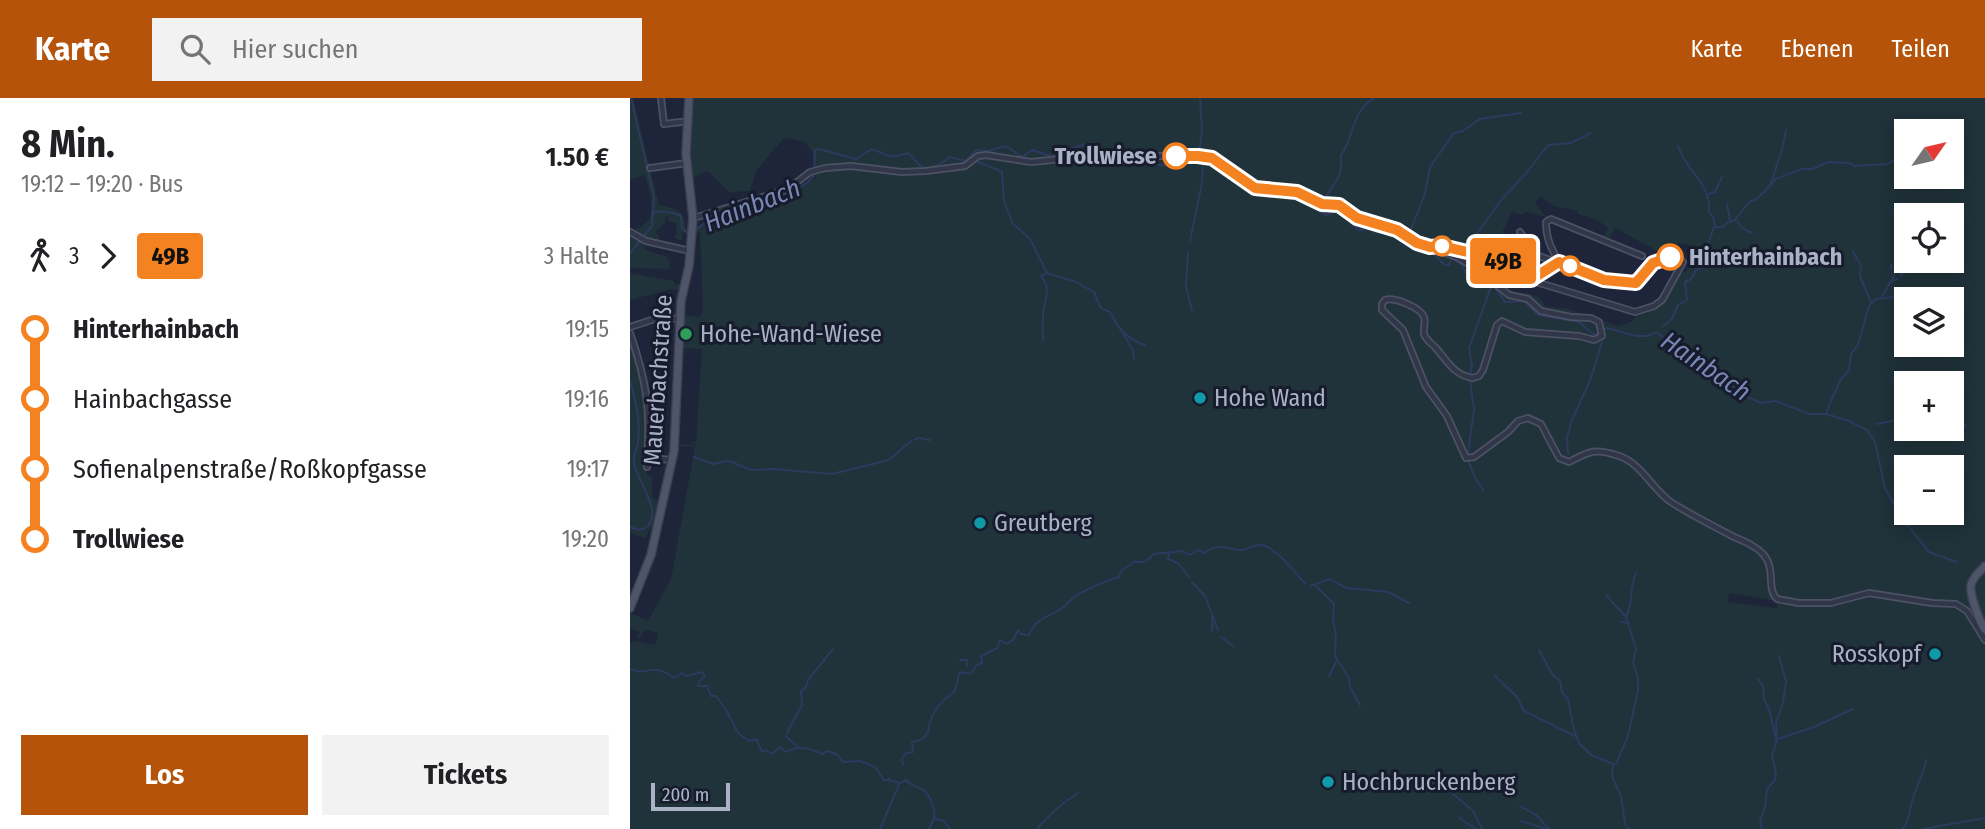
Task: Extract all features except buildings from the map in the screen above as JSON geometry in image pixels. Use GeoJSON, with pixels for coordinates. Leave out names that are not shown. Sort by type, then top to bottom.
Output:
{"type":"FeatureCollection","features":[{"type":"Feature","properties":{"kind":"main road","name":"Mauerbachstraße"},"geometry":{"type":"LineString","coordinates":[[630,608],[651,555],[673,460],[681,298],[688,270],[693,218],[687,163],[688,98]]}},
{"type":"Feature","properties":{"kind":"main road"},"geometry":{"type":"LineString","coordinates":[[1985,566],[1970,588],[1985,630]]}},
{"type":"Feature","properties":{"kind":"street"},"geometry":{"type":"LineString","coordinates":[[661,98],[664,124],[681,122]]}},
{"type":"Feature","properties":{"kind":"street"},"geometry":{"type":"LineString","coordinates":[[693,218],[788,189],[813,171],[845,166],[902,172],[926,171],[962,166],[986,155],[1041,162],[1096,156],[1124,160],[1148,156],[1209,157],[1255,188],[1297,192],[1328,204],[1339,205],[1357,218],[1397,230],[1411,241],[1464,260],[1509,295],[1528,299],[1541,311],[1593,318],[1599,322],[1602,332],[1599,339],[1594,340],[1579,336],[1528,333],[1502,321],[1497,326],[1481,373],[1473,378],[1462,375],[1447,364],[1426,338],[1425,319],[1421,313],[1391,298],[1385,300],[1382,306],[1385,314],[1401,327],[1426,387],[1447,416],[1466,457],[1474,457],[1518,421],[1533,418],[1541,424],[1555,454],[1562,461],[1569,462],[1592,451],[1627,459],[1672,503],[1753,545],[1769,562],[1773,594],[1777,599],[1799,603],[1835,602],[1869,593],[1956,604],[1967,611],[1985,640]]}},
{"type":"Feature","properties":{"kind":"street"},"geometry":{"type":"LineString","coordinates":[[650,168],[687,163]]}},
{"type":"Feature","properties":{"kind":"street"},"geometry":{"type":"LineString","coordinates":[[1559,262],[1550,248],[1546,226],[1550,219],[1642,257]]}},
{"type":"Feature","properties":{"kind":"street"},"geometry":{"type":"LineString","coordinates":[[630,232],[638,239],[690,251]]}},
{"type":"Feature","properties":{"kind":"street"},"geometry":{"type":"LineString","coordinates":[[1430,247],[1442,246],[1476,254],[1498,254],[1507,265],[1532,279],[1636,312],[1656,305],[1667,294],[1683,262],[1680,256],[1675,255],[1653,263],[1636,283],[1604,280],[1535,253],[1520,232]]}},
{"type":"Feature","properties":{"kind":"street"},"geometry":{"type":"LineString","coordinates":[[1532,279],[1559,262]]}},
{"type":"Feature","properties":{"kind":"street"},"geometry":{"type":"LineString","coordinates":[[630,327],[658,318],[680,319]]}},
{"type":"Feature","properties":{"kind":"street"},"geometry":{"type":"LineString","coordinates":[[630,333],[645,380],[649,411],[647,467]]}},
{"type":"Feature","properties":{"kind":"street"},"geometry":{"type":"LineString","coordinates":[[647,458],[673,460]]}},
{"type":"Feature","properties":{"kind":"shaded area"},"geometry":{"type":"Polygon","coordinates":[[[630,98],[633,98],[659,205],[678,211],[683,217],[686,229],[690,229],[690,233],[682,232],[682,241],[674,238],[677,232],[676,223],[668,221],[668,216],[665,216],[665,223],[655,232],[660,237],[658,242],[641,238],[645,250],[665,256],[670,261],[669,269],[630,268],[630,227],[634,231],[647,222],[651,204],[645,175],[630,180],[630,98]]]}},
{"type":"Feature","properties":{"kind":"shaded area"},"geometry":{"type":"Polygon","coordinates":[[[690,98],[1985,98],[1985,829],[630,829],[630,642],[655,645],[658,633],[645,630],[640,638],[636,638],[640,632],[630,629],[630,611],[638,596],[631,613],[648,621],[671,579],[695,447],[677,444],[694,445],[699,450],[694,443],[678,441],[696,442],[702,349],[682,348],[683,315],[700,317],[703,310],[700,232],[695,232],[695,228],[749,205],[792,192],[816,178],[812,152],[805,142],[784,138],[756,171],[750,191],[729,192],[709,172],[691,179],[688,149],[690,98]],[[1540,196],[1535,203],[1546,217],[1512,212],[1503,231],[1506,243],[1497,251],[1488,253],[1491,265],[1485,271],[1510,289],[1538,297],[1545,306],[1568,309],[1618,326],[1655,310],[1662,304],[1673,281],[1690,267],[1694,255],[1688,244],[1666,243],[1657,251],[1615,228],[1608,240],[1603,238],[1608,228],[1591,217],[1554,206],[1540,196]],[[1445,248],[1444,251],[1461,258],[1466,256],[1467,261],[1483,271],[1490,265],[1487,256],[1445,248]],[[1729,593],[1728,602],[1777,608],[1777,601],[1729,593]]]}},
{"type":"Feature","properties":{"kind":"shaded area"},"geometry":{"type":"Polygon","coordinates":[[[630,273],[674,281],[675,285],[682,282],[679,290],[672,289],[630,300],[630,273]]]}},
{"type":"Feature","properties":{"kind":"shaded area"},"geometry":{"type":"Polygon","coordinates":[[[630,337],[644,380],[648,415],[645,468],[647,475],[652,478],[652,498],[661,503],[656,520],[645,538],[630,533],[630,337]]]}},
{"type":"Feature","properties":{"kind":"waterway"},"geometry":{"type":"LineString","coordinates":[[630,253],[652,226],[654,197],[631,98]]}},
{"type":"Feature","properties":{"kind":"waterway"},"geometry":{"type":"LineString","coordinates":[[1199,153],[1202,131],[1200,98]]}},
{"type":"Feature","properties":{"kind":"waterway"},"geometry":{"type":"LineString","coordinates":[[1330,213],[1325,198],[1340,174],[1341,155],[1361,111],[1374,98]]}},
{"type":"Feature","properties":{"kind":"waterway"},"geometry":{"type":"LineString","coordinates":[[1404,233],[1411,229],[1425,194],[1430,167],[1454,133],[1463,131],[1480,119],[1521,113]]}},
{"type":"Feature","properties":{"kind":"waterway"},"geometry":{"type":"LineString","coordinates":[[1770,186],[1786,130]]}},
{"type":"Feature","properties":{"kind":"waterway"},"geometry":{"type":"LineString","coordinates":[[1465,250],[1502,199],[1548,145],[1571,143],[1591,133]]}},
{"type":"Feature","properties":{"kind":"waterway","name":"Hainbach"},"geometry":{"type":"LineString","coordinates":[[696,229],[705,223],[766,202],[803,185],[814,176],[815,150],[819,149],[856,159],[872,149],[892,156],[908,153],[924,168],[936,166],[950,157],[966,161],[976,150],[987,151],[1006,146],[1022,157],[1032,150],[1054,157],[1072,148],[1093,143],[1095,154]]}},
{"type":"Feature","properties":{"kind":"waterway"},"geometry":{"type":"LineString","coordinates":[[1678,146],[1706,193],[1709,212],[1715,226]]}},
{"type":"Feature","properties":{"kind":"waterway","name":"Hainbach"},"geometry":{"type":"LineString","coordinates":[[1098,158],[1113,163],[1179,166],[1204,158],[1231,174],[1253,193],[1270,197],[1281,194],[1300,197],[1328,215],[1337,209],[1358,230],[1393,232],[1408,245],[1429,250],[1445,265],[1449,265],[1451,259],[1460,263],[1466,273],[1489,282],[1505,302],[1524,301],[1538,315],[1579,322],[1594,335],[1607,328],[1636,336],[1648,336],[1657,332],[1671,345],[1678,342],[1730,381],[1739,393],[1761,403],[1775,401],[1810,414],[1826,414],[1849,421],[1867,430],[1875,442],[1885,488],[1901,517],[1929,552],[1956,562]]}},
{"type":"Feature","properties":{"kind":"waterway"},"geometry":{"type":"LineString","coordinates":[[1199,158],[1203,166],[1202,180]]}},
{"type":"Feature","properties":{"kind":"waterway"},"geometry":{"type":"LineString","coordinates":[[974,160],[1002,172],[1004,201],[1013,224],[1030,239],[1047,273],[1041,276],[1047,291],[1043,311],[1043,341]]}},
{"type":"Feature","properties":{"kind":"waterway"},"geometry":{"type":"LineString","coordinates":[[1663,326],[1672,319],[1678,305],[1687,300],[1685,282],[1691,279],[1696,270],[1702,268],[1705,258],[1711,254],[1708,244],[1714,227],[1723,227],[1734,221],[1749,202],[1757,199],[1776,179],[1829,162],[1850,163],[1854,166],[1894,161]]}},
{"type":"Feature","properties":{"kind":"waterway"},"geometry":{"type":"LineString","coordinates":[[1709,194],[1715,192],[1722,177]]}},
{"type":"Feature","properties":{"kind":"waterway"},"geometry":{"type":"LineString","coordinates":[[1190,241],[1202,183]]}},
{"type":"Feature","properties":{"kind":"waterway"},"geometry":{"type":"LineString","coordinates":[[1727,204],[1730,220]]}},
{"type":"Feature","properties":{"kind":"waterway","name":"Hainbach"},"geometry":{"type":"LineString","coordinates":[[652,213],[666,212],[681,216],[682,228],[686,232],[691,231]]}},
{"type":"Feature","properties":{"kind":"waterway"},"geometry":{"type":"LineString","coordinates":[[1737,221],[1742,228],[1752,233]]}},
{"type":"Feature","properties":{"kind":"waterway"},"geometry":{"type":"LineString","coordinates":[[1853,252],[1861,265],[1860,276],[1871,302]]}},
{"type":"Feature","properties":{"kind":"waterway"},"geometry":{"type":"LineString","coordinates":[[1188,253],[1186,286],[1192,311]]}},
{"type":"Feature","properties":{"kind":"waterway"},"geometry":{"type":"LineString","coordinates":[[1047,273],[1076,282],[1094,292],[1101,308],[1110,312],[1124,332],[1145,345]]}},
{"type":"Feature","properties":{"kind":"waterway"},"geometry":{"type":"LineString","coordinates":[[1900,276],[1903,273]]}},
{"type":"Feature","properties":{"kind":"waterway"},"geometry":{"type":"LineString","coordinates":[[1882,297],[1895,274]]}},
{"type":"Feature","properties":{"kind":"waterway"},"geometry":{"type":"LineString","coordinates":[[1889,283],[1897,279]]}},
{"type":"Feature","properties":{"kind":"waterway"},"geometry":{"type":"LineString","coordinates":[[1470,375],[1472,365],[1469,348],[1491,287]]}},
{"type":"Feature","properties":{"kind":"waterway"},"geometry":{"type":"LineString","coordinates":[[1831,401],[1841,379],[1849,370],[1851,354],[1858,345],[1869,306],[1876,299],[1894,297]]}},
{"type":"Feature","properties":{"kind":"waterway"},"geometry":{"type":"LineString","coordinates":[[1120,329],[1133,350],[1134,359]]}},
{"type":"Feature","properties":{"kind":"waterway"},"geometry":{"type":"LineString","coordinates":[[1568,454],[1567,439],[1571,422],[1590,381],[1602,342]]}},
{"type":"Feature","properties":{"kind":"waterway"},"geometry":{"type":"LineString","coordinates":[[630,381],[639,426],[634,462],[648,496],[652,514],[651,522],[645,528],[640,530],[630,527]]}},
{"type":"Feature","properties":{"kind":"waterway"},"geometry":{"type":"LineString","coordinates":[[1468,453],[1474,410],[1470,381]]}},
{"type":"Feature","properties":{"kind":"waterway"},"geometry":{"type":"LineString","coordinates":[[1827,412],[1830,403]]}},
{"type":"Feature","properties":{"kind":"waterway"},"geometry":{"type":"LineString","coordinates":[[1877,424],[1894,420]]}},
{"type":"Feature","properties":{"kind":"waterway"},"geometry":{"type":"LineString","coordinates":[[914,440],[930,440]]}},
{"type":"Feature","properties":{"kind":"waterway"},"geometry":{"type":"LineString","coordinates":[[729,461],[751,470],[774,469],[832,474],[889,460],[911,441]]}},
{"type":"Feature","properties":{"kind":"waterway"},"geometry":{"type":"LineString","coordinates":[[694,457],[713,464],[727,461]]}},
{"type":"Feature","properties":{"kind":"waterway"},"geometry":{"type":"LineString","coordinates":[[1469,462],[1484,491]]}},
{"type":"Feature","properties":{"kind":"waterway"},"geometry":{"type":"LineString","coordinates":[[903,757],[906,753],[913,752],[912,742],[921,740],[928,733],[937,709],[955,691],[959,674],[970,674],[982,663],[981,656],[997,648],[1000,640],[1007,644],[1014,639],[1018,630],[1021,634],[1029,635],[1034,625],[1042,619],[1077,595],[1119,577],[1121,571],[1134,562],[1145,562],[1154,554],[1183,551],[1190,555],[1198,550],[1204,553],[1217,547],[1243,550],[1261,545],[1279,555],[1305,583]]}},
{"type":"Feature","properties":{"kind":"waterway"},"geometry":{"type":"LineString","coordinates":[[1169,554],[1168,559],[1178,563],[1189,577]]}},
{"type":"Feature","properties":{"kind":"waterway"},"geometry":{"type":"LineString","coordinates":[[1616,764],[1628,736],[1638,690],[1638,678],[1633,662],[1636,649],[1626,617],[1636,573]]}},
{"type":"Feature","properties":{"kind":"waterway"},"geometry":{"type":"LineString","coordinates":[[1310,586],[1330,579],[1346,588],[1388,592],[1409,603]]}},
{"type":"Feature","properties":{"kind":"waterway"},"geometry":{"type":"LineString","coordinates":[[1192,582],[1205,596],[1218,630]]}},
{"type":"Feature","properties":{"kind":"waterway"},"geometry":{"type":"LineString","coordinates":[[1315,585],[1334,604],[1335,656],[1349,678],[1350,687],[1360,705]]}},
{"type":"Feature","properties":{"kind":"waterway"},"geometry":{"type":"LineString","coordinates":[[1606,595],[1626,617]]}},
{"type":"Feature","properties":{"kind":"waterway"},"geometry":{"type":"LineString","coordinates":[[1212,617],[1212,631]]}},
{"type":"Feature","properties":{"kind":"waterway"},"geometry":{"type":"LineString","coordinates":[[1621,622],[1629,623]]}},
{"type":"Feature","properties":{"kind":"waterway"},"geometry":{"type":"LineString","coordinates":[[1221,637],[1233,646]]}},
{"type":"Feature","properties":{"kind":"waterway"},"geometry":{"type":"LineString","coordinates":[[787,733],[802,705],[801,691],[833,649]]}},
{"type":"Feature","properties":{"kind":"waterway"},"geometry":{"type":"LineString","coordinates":[[1539,650],[1552,674],[1560,681],[1562,692],[1568,699],[1579,743],[1591,755],[1613,764],[1612,776],[1621,796],[1625,824],[1629,829]]}},
{"type":"Feature","properties":{"kind":"waterway"},"geometry":{"type":"LineString","coordinates":[[1762,829],[1760,821],[1765,808],[1767,789],[1775,780],[1772,756],[1777,740],[1776,723],[1783,703],[1786,681],[1779,656]]}},
{"type":"Feature","properties":{"kind":"waterway"},"geometry":{"type":"LineString","coordinates":[[960,660],[967,660],[967,666]]}},
{"type":"Feature","properties":{"kind":"waterway"},"geometry":{"type":"LineString","coordinates":[[1329,676],[1336,662]]}},
{"type":"Feature","properties":{"kind":"waterway"},"geometry":{"type":"LineString","coordinates":[[630,669],[660,671],[674,678],[682,673],[687,676],[702,672],[705,676],[698,686],[707,686],[711,696],[716,696],[727,711],[738,733],[749,741],[756,739],[762,752],[765,750],[772,754],[780,747],[786,752],[800,748],[822,754],[828,751],[838,755],[843,762],[860,761],[875,767],[884,780],[889,778]]}},
{"type":"Feature","properties":{"kind":"waterway"},"geometry":{"type":"LineString","coordinates":[[1494,675],[1517,697],[1524,711],[1575,736]]}},
{"type":"Feature","properties":{"kind":"waterway"},"geometry":{"type":"LineString","coordinates":[[1758,679],[1763,686],[1764,699],[1776,739]]}},
{"type":"Feature","properties":{"kind":"waterway"},"geometry":{"type":"LineString","coordinates":[[1778,739],[1814,727],[1853,709]]}},
{"type":"Feature","properties":{"kind":"waterway"},"geometry":{"type":"LineString","coordinates":[[786,736],[798,747]]}},
{"type":"Feature","properties":{"kind":"waterway"},"geometry":{"type":"LineString","coordinates":[[902,759],[903,765]]}},
{"type":"Feature","properties":{"kind":"waterway"},"geometry":{"type":"LineString","coordinates":[[1902,829],[1926,760]]}},
{"type":"Feature","properties":{"kind":"waterway"},"geometry":{"type":"LineString","coordinates":[[1403,779],[1439,783],[1450,792]]}},
{"type":"Feature","properties":{"kind":"waterway"},"geometry":{"type":"LineString","coordinates":[[888,780],[900,783],[906,780],[924,791],[932,802],[934,818],[944,821],[950,829]]}},
{"type":"Feature","properties":{"kind":"waterway"},"geometry":{"type":"LineString","coordinates":[[880,829],[899,785]]}},
{"type":"Feature","properties":{"kind":"waterway"},"geometry":{"type":"LineString","coordinates":[[1037,829],[1078,793]]}},
{"type":"Feature","properties":{"kind":"waterway"},"geometry":{"type":"LineString","coordinates":[[1453,794],[1471,809]]}},
{"type":"Feature","properties":{"kind":"waterway"},"geometry":{"type":"LineString","coordinates":[[1520,806],[1536,815],[1549,829]]}},
{"type":"Feature","properties":{"kind":"waterway"},"geometry":{"type":"LineString","coordinates":[[1473,811],[1482,829]]}},
{"type":"Feature","properties":{"kind":"waterway"},"geometry":{"type":"LineString","coordinates":[[929,829],[934,818]]}},
{"type":"Feature","properties":{"kind":"waterway"},"geometry":{"type":"LineString","coordinates":[[1459,818],[1476,829]]}},
{"type":"Feature","properties":{"kind":"waterway"},"geometry":{"type":"LineString","coordinates":[[1923,829],[1985,818]]}},
{"type":"Feature","properties":{"kind":"waterway"},"geometry":{"type":"LineString","coordinates":[[1521,821],[1546,829]]}},
{"type":"Feature","properties":{"kind":"bus line","name":"49B"},"geometry":{"type":"LineString","coordinates":[[1176,156],[1212,158],[1251,187],[1297,192],[1322,204],[1339,205],[1350,215],[1397,230],[1408,239],[1430,247],[1442,246],[1476,254],[1498,254],[1507,265],[1532,279],[1559,262],[1604,280],[1636,283],[1653,263],[1670,257]]}},
{"type":"Feature","properties":{"kind":"place","name":"Trollwiese"},"geometry":{"type":"Point","coordinates":[1176,156]}},
{"type":"Feature","properties":{"kind":"place","name":"Hinterhainbach"},"geometry":{"type":"Point","coordinates":[1670,257]}},
{"type":"Feature","properties":{"kind":"place","name":"Hohe-Wand-Wiese"},"geometry":{"type":"Point","coordinates":[686,334]}},
{"type":"Feature","properties":{"kind":"place","name":"Hohe Wand"},"geometry":{"type":"Point","coordinates":[1200,398]}},
{"type":"Feature","properties":{"kind":"place","name":"Greutberg"},"geometry":{"type":"Point","coordinates":[980,523]}},
{"type":"Feature","properties":{"kind":"place","name":"Rosskopf"},"geometry":{"type":"Point","coordinates":[1935,654]}},
{"type":"Feature","properties":{"kind":"place","name":"Hochbruckenberg"},"geometry":{"type":"Point","coordinates":[1328,782]}}]}
